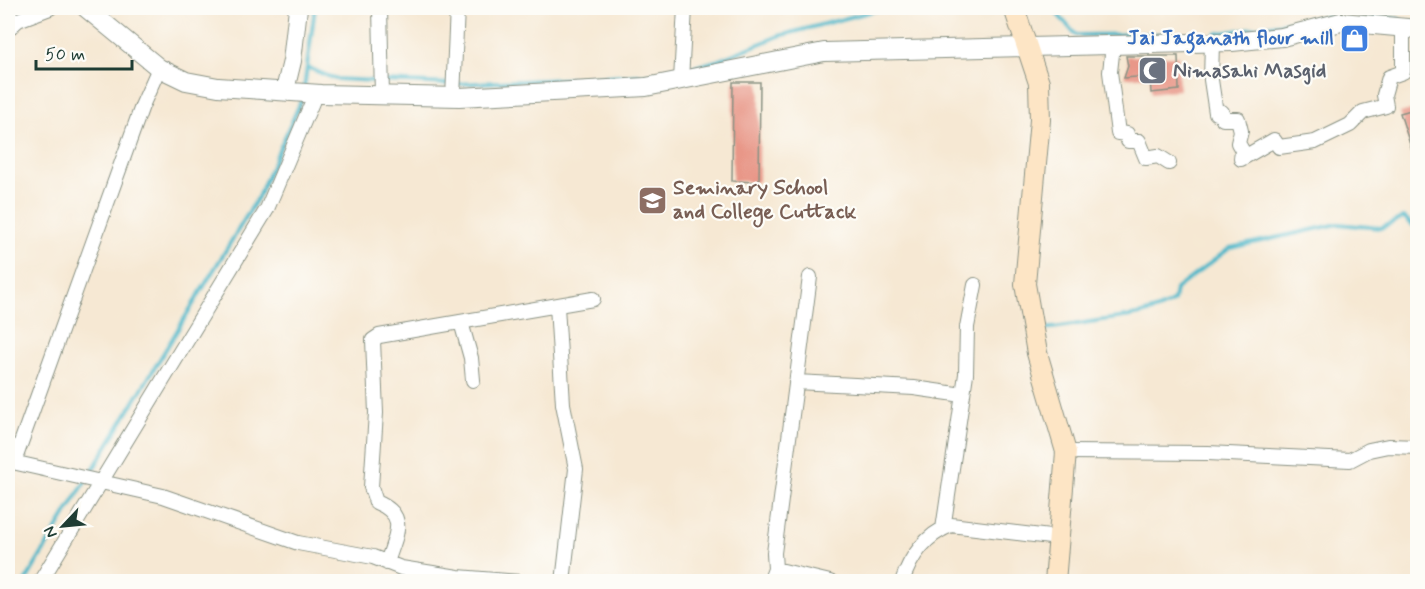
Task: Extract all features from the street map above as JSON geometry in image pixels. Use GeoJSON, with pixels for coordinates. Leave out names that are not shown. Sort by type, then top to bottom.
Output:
{"type":"FeatureCollection","features":[{"type":"Feature","properties":{"kind":"main road"},"geometry":{"type":"LineString","coordinates":[[1014,8],[1039,83],[1040,120],[1025,284],[1037,353],[1066,452],[1054,582]]}},
{"type":"Feature","properties":{"kind":"street"},"geometry":{"type":"LineString","coordinates":[[8,29],[18,20],[50,8]]}},
{"type":"Feature","properties":{"kind":"street"},"geometry":{"type":"LineString","coordinates":[[86,8],[159,68],[186,81],[218,87],[313,93],[453,97],[646,87],[824,51],[1212,42],[1282,37],[1340,15],[1410,28],[1403,72],[1389,77],[1384,95],[1386,106],[1363,112],[1350,125],[1315,142],[1279,147],[1274,140],[1241,159],[1242,150],[1238,143],[1241,131],[1238,119],[1223,119],[1222,112],[1216,113],[1211,80],[1212,42]]}},
{"type":"Feature","properties":{"kind":"street"},"geometry":{"type":"LineString","coordinates":[[286,90],[298,8]]}},
{"type":"Feature","properties":{"kind":"street"},"geometry":{"type":"LineString","coordinates":[[380,8],[382,95]]}},
{"type":"Feature","properties":{"kind":"street"},"geometry":{"type":"LineString","coordinates":[[453,97],[457,8]]}},
{"type":"Feature","properties":{"kind":"street"},"geometry":{"type":"LineString","coordinates":[[681,80],[685,8]]}},
{"type":"Feature","properties":{"kind":"street"},"geometry":{"type":"LineString","coordinates":[[1113,45],[1110,72],[1118,133],[1127,134],[1128,141],[1138,141],[1146,158],[1158,156],[1169,163]]}},
{"type":"Feature","properties":{"kind":"street"},"geometry":{"type":"LineString","coordinates":[[159,68],[142,106],[11,462],[163,496],[298,543],[372,557],[430,574],[520,582]]}},
{"type":"Feature","properties":{"kind":"street"},"geometry":{"type":"LineString","coordinates":[[40,582],[99,481],[267,209],[313,93]]}},
{"type":"Feature","properties":{"kind":"street"},"geometry":{"type":"LineString","coordinates":[[810,277],[773,575],[830,582]]}},
{"type":"Feature","properties":{"kind":"street"},"geometry":{"type":"LineString","coordinates":[[943,529],[963,395],[967,327],[975,285]]}},
{"type":"Feature","properties":{"kind":"street"},"geometry":{"type":"LineString","coordinates":[[387,563],[397,525],[396,514],[391,508],[376,502],[371,487],[376,413],[373,340],[379,336],[593,299]]}},
{"type":"Feature","properties":{"kind":"street"},"geometry":{"type":"LineString","coordinates":[[557,306],[563,404],[576,469],[563,582]]}},
{"type":"Feature","properties":{"kind":"street"},"geometry":{"type":"LineString","coordinates":[[461,322],[471,358],[473,380]]}},
{"type":"Feature","properties":{"kind":"street"},"geometry":{"type":"LineString","coordinates":[[796,382],[914,388],[963,395]]}},
{"type":"Feature","properties":{"kind":"street"},"geometry":{"type":"LineString","coordinates":[[1066,452],[1208,453],[1350,460],[1370,450],[1388,447],[1418,447]]}},
{"type":"Feature","properties":{"kind":"street"},"geometry":{"type":"LineString","coordinates":[[902,582],[907,566],[917,549],[951,525],[1058,538]]}},
{"type":"Feature","properties":{"kind":"building","name":"Nimasahi Masgid"},"geometry":{"type":"Polygon","coordinates":[[[1126,56],[1178,56],[1179,90],[1151,93],[1150,76],[1124,78],[1128,66],[1126,56]]]}},
{"type":"Feature","properties":{"kind":"building"},"geometry":{"type":"Polygon","coordinates":[[[733,82],[760,82],[759,182],[732,181],[733,82]]]}},
{"type":"Feature","properties":{"kind":"building"},"geometry":{"type":"Polygon","coordinates":[[[1418,108],[1418,160],[1415,160],[1400,113],[1418,108]]]}},
{"type":"Feature","properties":{"kind":"waterway"},"geometry":{"type":"LineString","coordinates":[[304,89],[315,8]]}},
{"type":"Feature","properties":{"kind":"waterway"},"geometry":{"type":"LineString","coordinates":[[684,70],[716,61],[779,36],[884,8]]}},
{"type":"Feature","properties":{"kind":"waterway"},"geometry":{"type":"LineString","coordinates":[[904,8],[946,8]]}},
{"type":"Feature","properties":{"kind":"waterway"},"geometry":{"type":"LineString","coordinates":[[1052,8],[1076,35],[1181,34]]}},
{"type":"Feature","properties":{"kind":"waterway"},"geometry":{"type":"LineString","coordinates":[[1356,15],[1399,19]]}},
{"type":"Feature","properties":{"kind":"waterway"},"geometry":{"type":"LineString","coordinates":[[1215,34],[1329,16]]}},
{"type":"Feature","properties":{"kind":"waterway"},"geometry":{"type":"LineString","coordinates":[[309,68],[335,79],[378,81]]}},
{"type":"Feature","properties":{"kind":"waterway"},"geometry":{"type":"LineString","coordinates":[[457,84],[671,74]]}},
{"type":"Feature","properties":{"kind":"waterway"},"geometry":{"type":"LineString","coordinates":[[385,81],[450,84]]}},
{"type":"Feature","properties":{"kind":"waterway"},"geometry":{"type":"LineString","coordinates":[[89,476],[258,197],[302,99]]}},
{"type":"Feature","properties":{"kind":"waterway"},"geometry":{"type":"LineString","coordinates":[[1040,329],[1136,315],[1165,306],[1174,301],[1176,289],[1230,248],[1338,224],[1381,228],[1404,217],[1414,226],[1418,224]]}},
{"type":"Feature","properties":{"kind":"waterway"},"geometry":{"type":"LineString","coordinates":[[25,582],[85,482]]}},
{"type":"Feature","properties":{"kind":"place","name":"Jai Jaganath flour mill"},"geometry":{"type":"Point","coordinates":[1355,38]}},
{"type":"Feature","properties":{"kind":"place","name":"Nimasahi Masgid"},"geometry":{"type":"Point","coordinates":[1152,71]}},
{"type":"Feature","properties":{"kind":"place","name":"Seminary School and College Cuttack"},"geometry":{"type":"Point","coordinates":[652,200]}}]}
